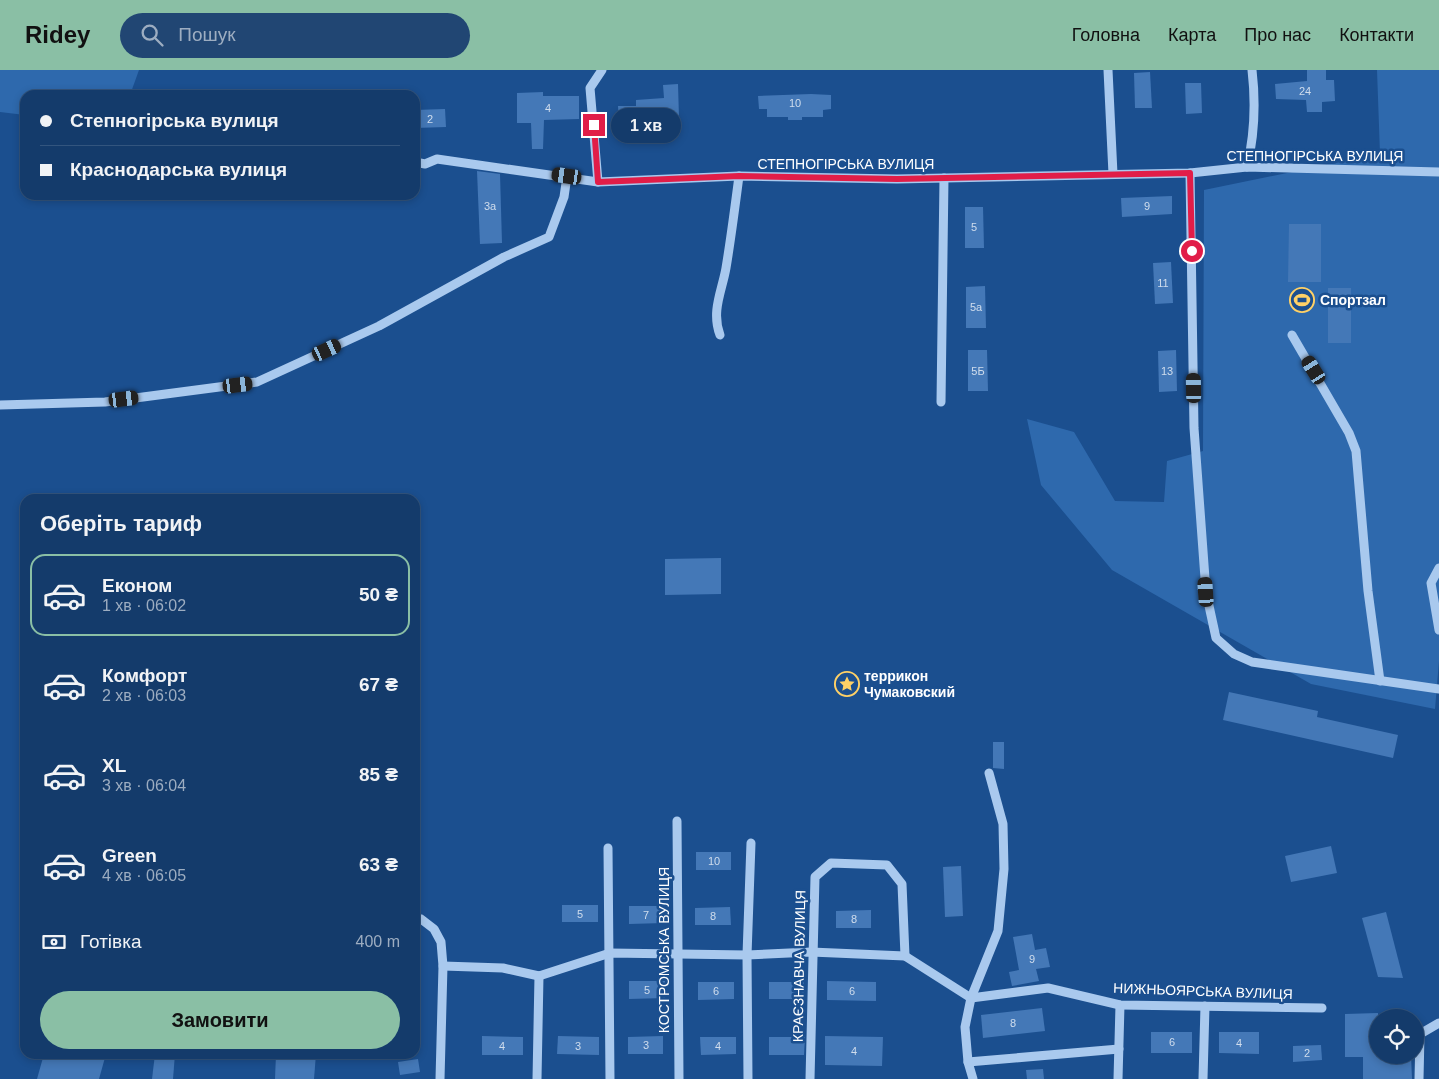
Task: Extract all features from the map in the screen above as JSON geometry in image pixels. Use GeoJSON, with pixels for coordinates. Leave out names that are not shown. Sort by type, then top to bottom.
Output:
{"type":"FeatureCollection","features":[{"type":"Feature","properties":{"kind":"street"},"geometry":{"type":"LineString","coordinates":[[598,182],[590,88],[602,70]]}},
{"type":"Feature","properties":{"kind":"street"},"geometry":{"type":"LineString","coordinates":[[1108,70],[1113,174]]}},
{"type":"Feature","properties":{"kind":"street"},"geometry":{"type":"LineString","coordinates":[[1246,167],[1254,138],[1256,100],[1252,70]]}},
{"type":"Feature","properties":{"kind":"street","name":"СТЕПНОГІРСЬКА ВУЛИЦЯ"},"geometry":{"type":"LineString","coordinates":[[420,163],[425,164],[437,159],[567,176],[598,182],[739,176],[944,178],[1190,173],[1246,167],[1439,172]]}},
{"type":"Feature","properties":{"kind":"street"},"geometry":{"type":"LineString","coordinates":[[1190,173],[1194,428],[1206,592],[1216,638],[1234,654],[1252,662],[1439,689]]}},
{"type":"Feature","properties":{"kind":"street"},"geometry":{"type":"LineString","coordinates":[[0,405],[105,402],[257,382],[379,326],[504,257],[549,237],[564,197],[567,176]]}},
{"type":"Feature","properties":{"kind":"street"},"geometry":{"type":"LineString","coordinates":[[720,335],[717,327],[717,300],[726,268],[739,176]]}},
{"type":"Feature","properties":{"kind":"street"},"geometry":{"type":"LineString","coordinates":[[941,402],[944,178]]}},
{"type":"Feature","properties":{"kind":"street"},"geometry":{"type":"LineString","coordinates":[[1292,335],[1349,433],[1356,451],[1368,591],[1380,681]]}},
{"type":"Feature","properties":{"kind":"street"},"geometry":{"type":"LineString","coordinates":[[1439,568],[1431,583],[1439,630]]}},
{"type":"Feature","properties":{"kind":"street"},"geometry":{"type":"LineString","coordinates":[[973,1079],[968,1062],[965,1027],[971,998],[998,931],[1004,869],[1003,824],[989,773]]}},
{"type":"Feature","properties":{"kind":"street","name":"КОСТРОМСЬКА ВУЛИЦЯ"},"geometry":{"type":"LineString","coordinates":[[677,821],[679,1079]]}},
{"type":"Feature","properties":{"kind":"street"},"geometry":{"type":"LineString","coordinates":[[748,1079],[747,955],[751,843]]}},
{"type":"Feature","properties":{"kind":"street"},"geometry":{"type":"LineString","coordinates":[[608,848],[610,1079]]}},
{"type":"Feature","properties":{"kind":"street","name":"КРАЄЗНАВЧА ВУЛИЦЯ"},"geometry":{"type":"LineString","coordinates":[[810,1079],[811,952],[815,877],[831,864],[887,865],[902,884],[906,956]]}},
{"type":"Feature","properties":{"kind":"street"},"geometry":{"type":"LineString","coordinates":[[420,919],[434,929],[441,942],[443,966],[440,1079]]}},
{"type":"Feature","properties":{"kind":"street"},"geometry":{"type":"LineString","coordinates":[[443,966],[503,968],[539,976],[610,953],[747,955],[811,952],[906,956],[971,998]]}},
{"type":"Feature","properties":{"kind":"street"},"geometry":{"type":"LineString","coordinates":[[537,1079],[539,976]]}},
{"type":"Feature","properties":{"kind":"street","name":"НИЖНЬОЯРСЬКА ВУЛИЦЯ"},"geometry":{"type":"LineString","coordinates":[[971,998],[1048,988],[1120,1005],[1322,1008]]}},
{"type":"Feature","properties":{"kind":"street"},"geometry":{"type":"LineString","coordinates":[[1118,1079],[1120,1005]]}},
{"type":"Feature","properties":{"kind":"street"},"geometry":{"type":"LineString","coordinates":[[1203,1079],[1205,1006]]}},
{"type":"Feature","properties":{"kind":"street"},"geometry":{"type":"LineString","coordinates":[[1419,1079],[1420,1034],[1439,1023]]}},
{"type":"Feature","properties":{"kind":"street"},"geometry":{"type":"LineString","coordinates":[[968,1062],[1119,1048]]}},
{"type":"Feature","properties":{"kind":"shaded area"},"geometry":{"type":"Polygon","coordinates":[[[0,70],[139,70],[132,90],[20,90],[20,114],[0,112],[0,70]]]}},
{"type":"Feature","properties":{"kind":"shaded area"},"geometry":{"type":"Polygon","coordinates":[[[1377,70],[1439,70],[1439,661],[1435,709],[1311,684],[1112,570],[1041,485],[1027,419],[1074,432],[1115,501],[1164,502],[1167,461],[1203,451],[1204,190],[1380,154],[1377,70]]]}},
{"type":"Feature","properties":{"kind":"building"},"geometry":{"type":"Polygon","coordinates":[[[1307,70],[1326,70],[1326,80],[1334,80],[1335,101],[1322,102],[1322,112],[1307,112],[1306,100],[1276,99],[1275,84],[1307,81],[1307,70]]]}},
{"type":"Feature","properties":{"kind":"building"},"geometry":{"type":"Polygon","coordinates":[[[1150,72],[1152,108],[1135,108],[1134,73],[1150,72]]]}},
{"type":"Feature","properties":{"kind":"building"},"geometry":{"type":"Polygon","coordinates":[[[1185,83],[1201,83],[1202,113],[1186,114],[1185,83]]]}},
{"type":"Feature","properties":{"kind":"building"},"geometry":{"type":"Polygon","coordinates":[[[678,84],[679,118],[619,121],[618,106],[636,106],[636,100],[664,98],[663,85],[678,84]]]}},
{"type":"Feature","properties":{"kind":"building"},"geometry":{"type":"Polygon","coordinates":[[[543,92],[543,96],[579,96],[579,119],[544,120],[543,149],[532,149],[531,123],[517,123],[517,93],[543,92]]]}},
{"type":"Feature","properties":{"kind":"building"},"geometry":{"type":"Polygon","coordinates":[[[831,95],[831,109],[823,110],[823,117],[802,117],[802,120],[788,120],[788,117],[767,117],[767,109],[759,109],[758,96],[831,95]]]}},
{"type":"Feature","properties":{"kind":"building"},"geometry":{"type":"Polygon","coordinates":[[[445,109],[446,127],[420,128],[420,110],[445,109]]]}},
{"type":"Feature","properties":{"kind":"building"},"geometry":{"type":"Polygon","coordinates":[[[477,171],[500,174],[502,243],[480,244],[477,171]]]}},
{"type":"Feature","properties":{"kind":"building"},"geometry":{"type":"Polygon","coordinates":[[[1172,196],[1172,214],[1122,217],[1121,198],[1172,196]]]}},
{"type":"Feature","properties":{"kind":"building"},"geometry":{"type":"Polygon","coordinates":[[[965,207],[983,207],[984,248],[965,248],[965,207]]]}},
{"type":"Feature","properties":{"kind":"building"},"geometry":{"type":"Polygon","coordinates":[[[1289,224],[1321,224],[1321,282],[1288,282],[1289,224]]]}},
{"type":"Feature","properties":{"kind":"building"},"geometry":{"type":"Polygon","coordinates":[[[1171,262],[1173,303],[1155,304],[1153,263],[1171,262]]]}},
{"type":"Feature","properties":{"kind":"building"},"geometry":{"type":"Polygon","coordinates":[[[985,286],[986,328],[966,328],[966,287],[985,286]]]}},
{"type":"Feature","properties":{"kind":"building"},"geometry":{"type":"Polygon","coordinates":[[[1328,288],[1351,288],[1351,343],[1328,343],[1328,288]]]}},
{"type":"Feature","properties":{"kind":"building"},"geometry":{"type":"Polygon","coordinates":[[[968,350],[987,350],[988,391],[968,391],[968,350]]]}},
{"type":"Feature","properties":{"kind":"building"},"geometry":{"type":"Polygon","coordinates":[[[1176,350],[1177,391],[1159,392],[1158,351],[1176,350]]]}},
{"type":"Feature","properties":{"kind":"building"},"geometry":{"type":"Polygon","coordinates":[[[721,558],[721,594],[665,595],[665,559],[721,558]]]}},
{"type":"Feature","properties":{"kind":"building"},"geometry":{"type":"Polygon","coordinates":[[[1229,692],[1318,711],[1317,717],[1398,735],[1393,758],[1223,720],[1229,692]]]}},
{"type":"Feature","properties":{"kind":"building"},"geometry":{"type":"Polygon","coordinates":[[[993,742],[1004,742],[1004,769],[993,768],[993,742]]]}},
{"type":"Feature","properties":{"kind":"building"},"geometry":{"type":"Polygon","coordinates":[[[1331,846],[1337,873],[1291,882],[1285,856],[1331,846]]]}},
{"type":"Feature","properties":{"kind":"building"},"geometry":{"type":"Polygon","coordinates":[[[696,852],[731,852],[731,870],[696,870],[696,852]]]}},
{"type":"Feature","properties":{"kind":"building"},"geometry":{"type":"Polygon","coordinates":[[[961,866],[963,916],[945,917],[943,867],[961,866]]]}},
{"type":"Feature","properties":{"kind":"building"},"geometry":{"type":"Polygon","coordinates":[[[562,905],[598,905],[598,922],[562,922],[562,905]]]}},
{"type":"Feature","properties":{"kind":"building"},"geometry":{"type":"Polygon","coordinates":[[[629,906],[664,906],[664,923],[629,924],[629,906]]]}},
{"type":"Feature","properties":{"kind":"building"},"geometry":{"type":"Polygon","coordinates":[[[730,907],[731,925],[695,925],[695,908],[730,907]]]}},
{"type":"Feature","properties":{"kind":"building"},"geometry":{"type":"Polygon","coordinates":[[[871,910],[871,928],[836,928],[836,911],[871,910]]]}},
{"type":"Feature","properties":{"kind":"building"},"geometry":{"type":"Polygon","coordinates":[[[1386,912],[1403,978],[1378,977],[1362,918],[1386,912]]]}},
{"type":"Feature","properties":{"kind":"building"},"geometry":{"type":"Polygon","coordinates":[[[1032,934],[1035,950],[1046,948],[1050,967],[1036,969],[1039,981],[1012,986],[1009,972],[1019,970],[1013,937],[1032,934]]]}},
{"type":"Feature","properties":{"kind":"building"},"geometry":{"type":"Polygon","coordinates":[[[629,981],[665,981],[665,998],[629,999],[629,981]]]}},
{"type":"Feature","properties":{"kind":"building"},"geometry":{"type":"Polygon","coordinates":[[[827,981],[876,982],[876,1001],[827,1000],[827,981]]]}},
{"type":"Feature","properties":{"kind":"building"},"geometry":{"type":"Polygon","coordinates":[[[698,982],[734,982],[734,999],[698,1000],[698,982]]]}},
{"type":"Feature","properties":{"kind":"building"},"geometry":{"type":"Polygon","coordinates":[[[769,982],[804,982],[804,999],[769,999],[769,982]]]}},
{"type":"Feature","properties":{"kind":"building"},"geometry":{"type":"Polygon","coordinates":[[[1042,1008],[1045,1031],[983,1038],[981,1015],[1042,1008]]]}},
{"type":"Feature","properties":{"kind":"building"},"geometry":{"type":"Polygon","coordinates":[[[1369,1013],[1369,1064],[1411,1064],[1412,1079],[1363,1079],[1363,1057],[1345,1057],[1345,1014],[1369,1013]]]}},
{"type":"Feature","properties":{"kind":"building"},"geometry":{"type":"Polygon","coordinates":[[[1151,1032],[1192,1032],[1192,1053],[1151,1053],[1151,1032]]]}},
{"type":"Feature","properties":{"kind":"building"},"geometry":{"type":"Polygon","coordinates":[[[1219,1032],[1259,1032],[1259,1054],[1219,1053],[1219,1032]]]}},
{"type":"Feature","properties":{"kind":"building"},"geometry":{"type":"Polygon","coordinates":[[[482,1036],[523,1037],[523,1055],[482,1055],[482,1036]]]}},
{"type":"Feature","properties":{"kind":"building"},"geometry":{"type":"Polygon","coordinates":[[[558,1036],[599,1037],[599,1055],[557,1054],[558,1036]]]}},
{"type":"Feature","properties":{"kind":"building"},"geometry":{"type":"Polygon","coordinates":[[[663,1036],[663,1054],[628,1054],[628,1037],[663,1036]]]}},
{"type":"Feature","properties":{"kind":"building"},"geometry":{"type":"Polygon","coordinates":[[[825,1036],[883,1037],[882,1066],[825,1065],[825,1036]]]}},
{"type":"Feature","properties":{"kind":"building"},"geometry":{"type":"Polygon","coordinates":[[[700,1037],[736,1037],[736,1054],[701,1055],[700,1037]]]}},
{"type":"Feature","properties":{"kind":"building"},"geometry":{"type":"Polygon","coordinates":[[[769,1037],[805,1037],[804,1055],[769,1055],[769,1037]]]}},
{"type":"Feature","properties":{"kind":"building"},"geometry":{"type":"Polygon","coordinates":[[[1321,1045],[1322,1060],[1293,1062],[1293,1046],[1321,1045]]]}},
{"type":"Feature","properties":{"kind":"building"},"geometry":{"type":"Polygon","coordinates":[[[43,1059],[105,1059],[99,1079],[37,1079],[43,1059]]]}},
{"type":"Feature","properties":{"kind":"building"},"geometry":{"type":"Polygon","coordinates":[[[154,1059],[175,1059],[173,1079],[152,1079],[154,1059]]]}},
{"type":"Feature","properties":{"kind":"building"},"geometry":{"type":"Polygon","coordinates":[[[276,1059],[316,1059],[314,1079],[275,1079],[276,1059]]]}},
{"type":"Feature","properties":{"kind":"building"},"geometry":{"type":"Polygon","coordinates":[[[418,1059],[420,1072],[400,1075],[398,1062],[418,1059]]]}},
{"type":"Feature","properties":{"kind":"building"},"geometry":{"type":"Polygon","coordinates":[[[1043,1069],[1044,1079],[1027,1079],[1026,1070],[1043,1069]]]}},
{"type":"Feature","properties":{"kind":"place","name":"Спортзал"},"geometry":{"type":"Point","coordinates":[1302,300]}},
{"type":"Feature","properties":{"kind":"place","name":"террикон Чумаковский"},"geometry":{"type":"Point","coordinates":[847,684]}},
{"type":"Feature","properties":{"kind":"route"},"geometry":{"type":"LineString","coordinates":[[594,125],[598,182],[739,176],[897,179],[1190,173],[1192,251]]}}]}
